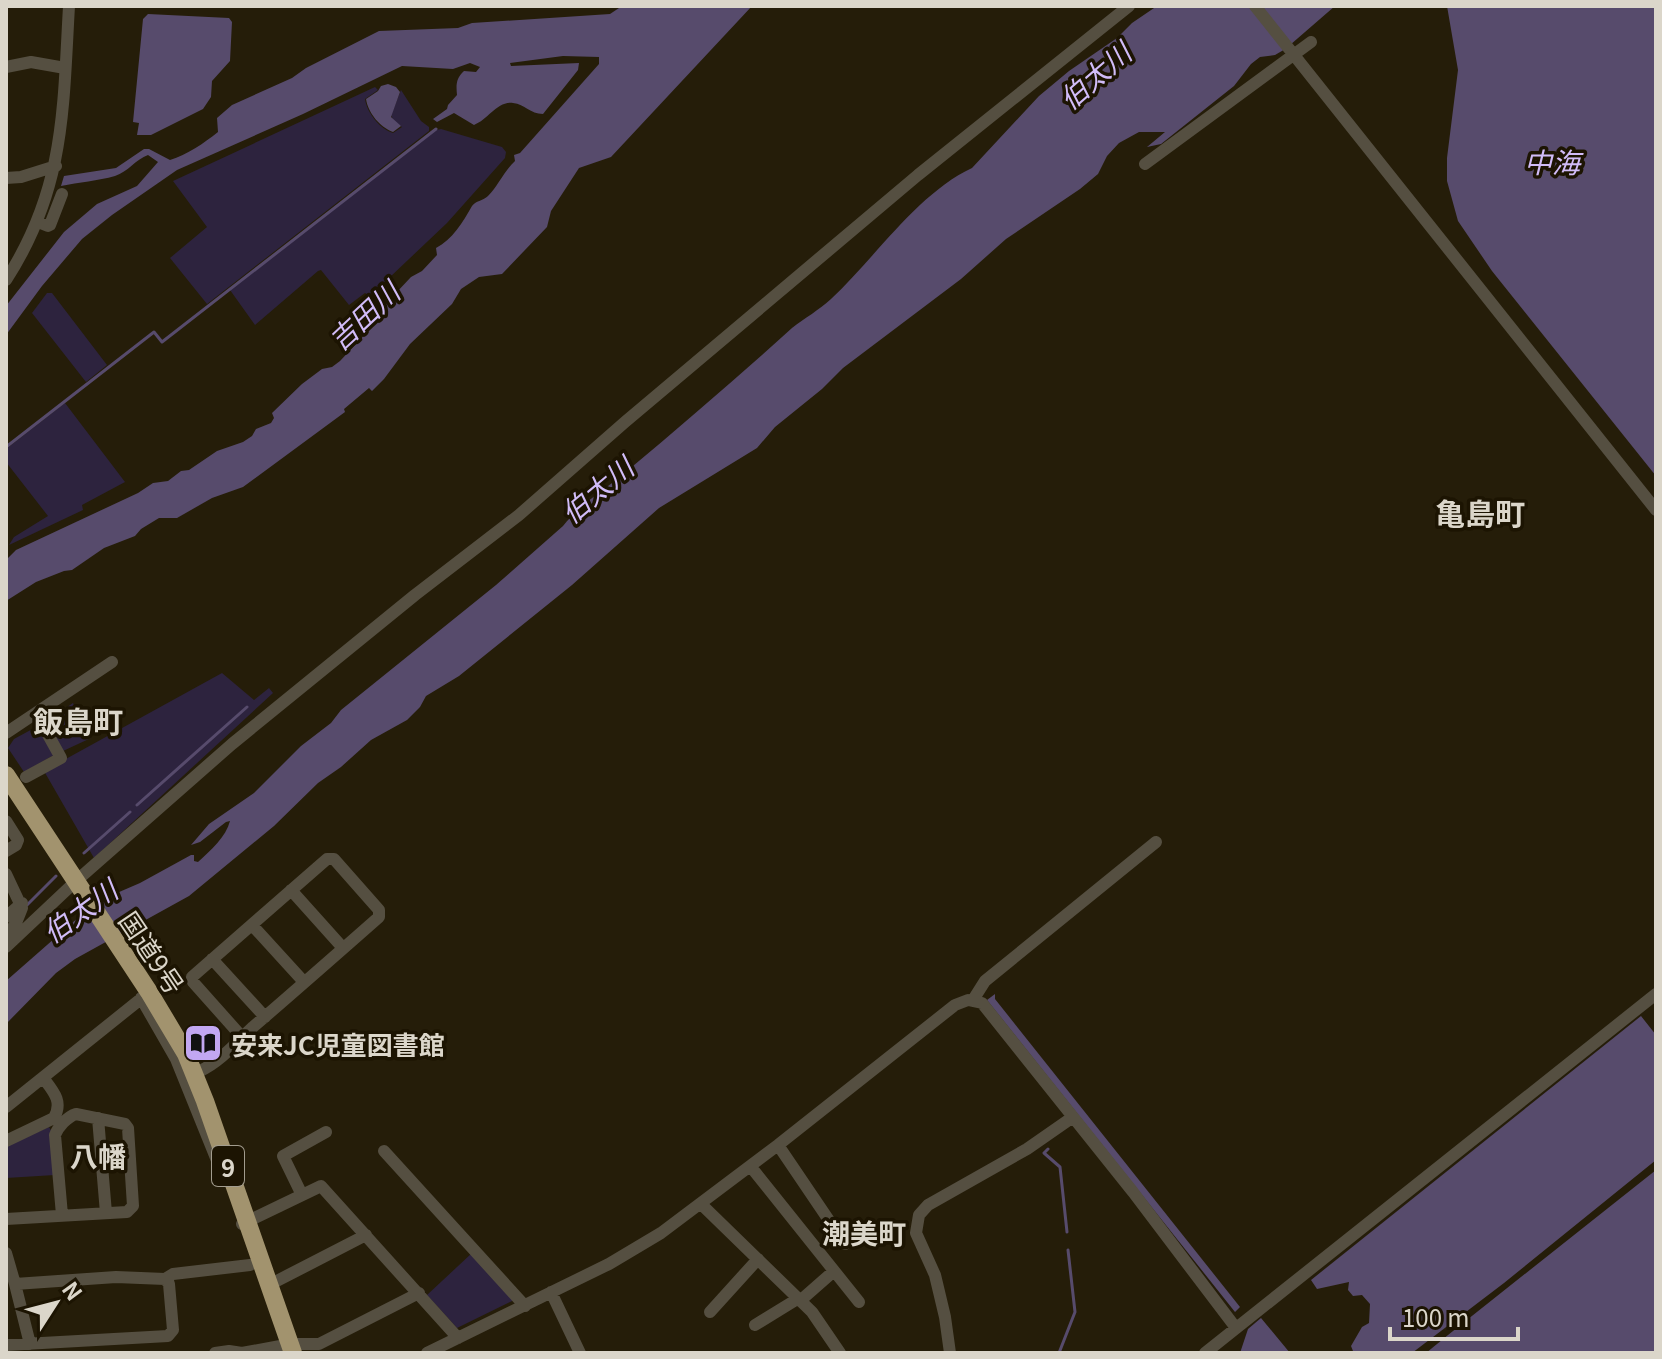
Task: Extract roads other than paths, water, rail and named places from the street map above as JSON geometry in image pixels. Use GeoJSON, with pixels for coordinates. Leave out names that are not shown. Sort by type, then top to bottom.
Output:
{"type":"FeatureCollection","features":[{"type":"Feature","properties":{"kind":"highway","name":"国道9号"},"geometry":{"type":"LineString","coordinates":[[6,775],[177,1038],[251,1220],[269,1285],[292,1349]]}},
{"type":"Feature","properties":{"kind":"street"},"geometry":{"type":"LineString","coordinates":[[6,280],[56,192],[55,170],[62,129],[69,6]]}},
{"type":"Feature","properties":{"kind":"street"},"geometry":{"type":"LineString","coordinates":[[6,947],[232,744],[519,515],[918,175],[1129,6]]}},
{"type":"Feature","properties":{"kind":"street"},"geometry":{"type":"LineString","coordinates":[[1255,6],[1656,510]]}},
{"type":"Feature","properties":{"kind":"street"},"geometry":{"type":"LineString","coordinates":[[1145,164],[1311,42]]}},
{"type":"Feature","properties":{"kind":"street"},"geometry":{"type":"LineString","coordinates":[[6,67],[31,62],[65,68]]}},
{"type":"Feature","properties":{"kind":"street"},"geometry":{"type":"LineString","coordinates":[[6,178],[55,170]]}},
{"type":"Feature","properties":{"kind":"street"},"geometry":{"type":"LineString","coordinates":[[6,733],[112,662]]}},
{"type":"Feature","properties":{"kind":"street"},"geometry":{"type":"LineString","coordinates":[[26,777],[61,758],[36,713]]}},
{"type":"Feature","properties":{"kind":"street"},"geometry":{"type":"LineString","coordinates":[[6,821],[18,840],[6,851]]}},
{"type":"Feature","properties":{"kind":"street"},"geometry":{"type":"LineString","coordinates":[[973,1000],[985,981],[1156,842]]}},
{"type":"Feature","properties":{"kind":"street"},"geometry":{"type":"LineString","coordinates":[[194,1073],[242,1037],[379,917],[379,910],[334,859],[327,859],[192,977],[193,982],[242,1037]]}},
{"type":"Feature","properties":{"kind":"street"},"geometry":{"type":"LineString","coordinates":[[6,874],[22,903],[19,917],[6,937]]}},
{"type":"Feature","properties":{"kind":"street"},"geometry":{"type":"LineString","coordinates":[[291,890],[343,948]]}},
{"type":"Feature","properties":{"kind":"street"},"geometry":{"type":"LineString","coordinates":[[6,917],[22,903]]}},
{"type":"Feature","properties":{"kind":"street"},"geometry":{"type":"LineString","coordinates":[[252,925],[304,982]]}},
{"type":"Feature","properties":{"kind":"street"},"geometry":{"type":"LineString","coordinates":[[212,959],[265,1017]]}},
{"type":"Feature","properties":{"kind":"street"},"geometry":{"type":"LineString","coordinates":[[6,1107],[44,1079],[146,992],[156,990],[181,1028],[238,1221],[243,1224],[321,1186],[458,1338]]}},
{"type":"Feature","properties":{"kind":"street"},"geometry":{"type":"LineString","coordinates":[[146,992],[194,1073],[251,1220]]}},
{"type":"Feature","properties":{"kind":"street"},"geometry":{"type":"LineString","coordinates":[[1205,1353],[1656,994]]}},
{"type":"Feature","properties":{"kind":"street"},"geometry":{"type":"LineString","coordinates":[[427,1353],[525,1306],[661,1233],[955,1005],[973,1000],[982,1003],[1236,1328]]}},
{"type":"Feature","properties":{"kind":"street"},"geometry":{"type":"LineString","coordinates":[[6,1141],[54,1118],[58,1104],[56,1096],[44,1079]]}},
{"type":"Feature","properties":{"kind":"street"},"geometry":{"type":"LineString","coordinates":[[6,1219],[127,1212],[132,1208],[128,1128],[124,1123],[73,1115],[55,1133],[62,1215]]}},
{"type":"Feature","properties":{"kind":"street"},"geometry":{"type":"LineString","coordinates":[[950,1353],[935,1275],[916,1233],[919,1215],[928,1205],[1027,1149],[1073,1117]]}},
{"type":"Feature","properties":{"kind":"street"},"geometry":{"type":"LineString","coordinates":[[98,1118],[106,1213]]}},
{"type":"Feature","properties":{"kind":"street"},"geometry":{"type":"LineString","coordinates":[[302,1195],[283,1156],[326,1132]]}},
{"type":"Feature","properties":{"kind":"street"},"geometry":{"type":"LineString","coordinates":[[778,1145],[845,1244]]}},
{"type":"Feature","properties":{"kind":"street"},"geometry":{"type":"LineString","coordinates":[[384,1151],[525,1306]]}},
{"type":"Feature","properties":{"kind":"street"},"geometry":{"type":"LineString","coordinates":[[755,1172],[859,1302]]}},
{"type":"Feature","properties":{"kind":"street"},"geometry":{"type":"LineString","coordinates":[[701,1204],[800,1299],[840,1353]]}},
{"type":"Feature","properties":{"kind":"street"},"geometry":{"type":"LineString","coordinates":[[269,1285],[366,1235]]}},
{"type":"Feature","properties":{"kind":"street"},"geometry":{"type":"LineString","coordinates":[[6,1253],[30,1344]]}},
{"type":"Feature","properties":{"kind":"street"},"geometry":{"type":"LineString","coordinates":[[710,1312],[758,1259]]}},
{"type":"Feature","properties":{"kind":"street"},"geometry":{"type":"LineString","coordinates":[[15,1284],[116,1277],[165,1279],[173,1274],[250,1265]]}},
{"type":"Feature","properties":{"kind":"street"},"geometry":{"type":"LineString","coordinates":[[755,1325],[800,1299],[834,1271]]}},
{"type":"Feature","properties":{"kind":"street"},"geometry":{"type":"LineString","coordinates":[[6,1345],[168,1336],[173,1330],[169,1284],[165,1279]]}},
{"type":"Feature","properties":{"kind":"street"},"geometry":{"type":"LineString","coordinates":[[551,1292],[580,1353]]}},
{"type":"Feature","properties":{"kind":"street"},"geometry":{"type":"LineString","coordinates":[[215,1353],[292,1349],[319,1344],[419,1293]]}},
{"type":"Feature","properties":{"kind":"water"},"geometry":{"type":"Polygon","coordinates":[[[622,6],[752,6],[611,157],[579,168],[551,211],[547,227],[502,274],[479,277],[461,289],[452,304],[410,344],[372,391],[369,388],[344,409],[345,412],[243,487],[212,498],[177,518],[159,518],[135,536],[104,548],[72,570],[36,582],[6,601],[6,560],[16,550],[153,483],[168,481],[217,451],[243,442],[256,429],[271,423],[274,418],[272,413],[302,384],[322,369],[340,361],[370,329],[379,311],[437,255],[436,248],[452,235],[472,206],[492,192],[515,161],[514,155],[520,153],[599,64],[599,57],[563,56],[510,63],[511,66],[579,63],[578,70],[543,114],[507,103],[474,125],[454,113],[437,122],[433,119],[447,109],[457,95],[457,82],[461,74],[464,71],[476,72],[480,67],[470,63],[453,69],[402,66],[177,170],[82,239],[6,335],[6,306],[64,232],[97,204],[137,186],[158,162],[148,155],[115,176],[61,186],[64,176],[116,168],[144,149],[170,160],[183,155],[218,132],[217,118],[232,105],[292,78],[379,31],[458,28],[472,23],[610,14],[622,6]]]}},
{"type":"Feature","properties":{"kind":"water","name":"伯太川"},"geometry":{"type":"Polygon","coordinates":[[[1157,6],[1252,6],[1287,48],[1275,55],[1260,57],[1234,86],[1161,144],[1147,147],[1165,132],[1139,132],[1119,143],[1107,156],[1098,174],[1006,239],[961,279],[843,368],[775,427],[757,448],[659,508],[572,585],[459,676],[426,696],[407,720],[371,740],[318,783],[274,826],[189,896],[75,959],[56,973],[6,1024],[6,981],[96,902],[140,883],[191,855],[198,862],[222,838],[230,821],[191,845],[209,824],[254,793],[301,746],[331,723],[341,710],[496,585],[585,504],[669,436],[792,328],[822,307],[933,193],[972,168],[1039,96],[1157,6]]]}},
{"type":"Feature","properties":{"kind":"water"},"geometry":{"type":"Polygon","coordinates":[[[1258,6],[1335,6],[1290,45],[1258,6]]]}},
{"type":"Feature","properties":{"kind":"water","name":"中海"},"geometry":{"type":"Polygon","coordinates":[[[1447,6],[1656,6],[1656,476],[1492,271],[1458,221],[1447,181],[1458,70],[1447,6]]]}},
{"type":"Feature","properties":{"kind":"water"},"geometry":{"type":"Polygon","coordinates":[[[148,14],[229,18],[232,22],[230,61],[212,81],[211,97],[203,109],[151,135],[137,135],[139,123],[133,122],[143,19],[148,14]]]}},
{"type":"Feature","properties":{"kind":"water"},"geometry":{"type":"Polygon","coordinates":[[[388,84],[400,92],[391,117],[401,126],[393,132],[375,119],[366,99],[388,84]]]}},
{"type":"Feature","properties":{"kind":"water"},"geometry":{"type":"Polygon","coordinates":[[[995,994],[995,999],[1240,1307],[1235,1312],[987,1000],[995,994]]]}},
{"type":"Feature","properties":{"kind":"water"},"geometry":{"type":"Polygon","coordinates":[[[1641,1016],[1656,1035],[1656,1160],[1412,1353],[1353,1351],[1351,1346],[1362,1327],[1369,1323],[1370,1304],[1362,1295],[1353,1296],[1348,1290],[1349,1282],[1317,1289],[1311,1280],[1641,1016]]]}},
{"type":"Feature","properties":{"kind":"water"},"geometry":{"type":"Polygon","coordinates":[[[1656,1170],[1656,1353],[1426,1353],[1448,1335],[1656,1170]]]}},
{"type":"Feature","properties":{"kind":"water"},"geometry":{"type":"Polygon","coordinates":[[[1261,1318],[1290,1353],[1240,1353],[1248,1329],[1261,1318]]]}},
{"type":"Feature","properties":{"kind":"waterway"},"geometry":{"type":"LineString","coordinates":[[6,447],[154,332],[162,342],[436,129]]}},
{"type":"Feature","properties":{"kind":"waterway"},"geometry":{"type":"LineString","coordinates":[[137,805],[247,707]]}},
{"type":"Feature","properties":{"kind":"waterway"},"geometry":{"type":"LineString","coordinates":[[84,853],[130,812]]}},
{"type":"Feature","properties":{"kind":"waterway"},"geometry":{"type":"LineString","coordinates":[[27,905],[56,876]]}},
{"type":"Feature","properties":{"kind":"waterway"},"geometry":{"type":"LineString","coordinates":[[1048,1149],[1044,1153],[1060,1167],[1067,1232]]}},
{"type":"Feature","properties":{"kind":"waterway"},"geometry":{"type":"LineString","coordinates":[[1059,1353],[1075,1312],[1068,1250]]}},
{"type":"Feature","properties":{"kind":"place","name":"安来JC児童図書館"},"geometry":{"type":"Point","coordinates":[203,1043]}},
{"type":"Feature","properties":{"kind":"district","name":"亀島町"},"geometry":{"type":"Point","coordinates":[1480,512]}},
{"type":"Feature","properties":{"kind":"district","name":"飯島町"},"geometry":{"type":"Point","coordinates":[78,720]}},
{"type":"Feature","properties":{"kind":"district","name":"八幡"},"geometry":{"type":"Point","coordinates":[98,1155]}},
{"type":"Feature","properties":{"kind":"district","name":"潮美町"},"geometry":{"type":"Point","coordinates":[864,1232]}},
{"type":"Feature","properties":{"kind":"water label","name":"吉田川"},"geometry":{"type":"Point","coordinates":[363,315]}}]}
